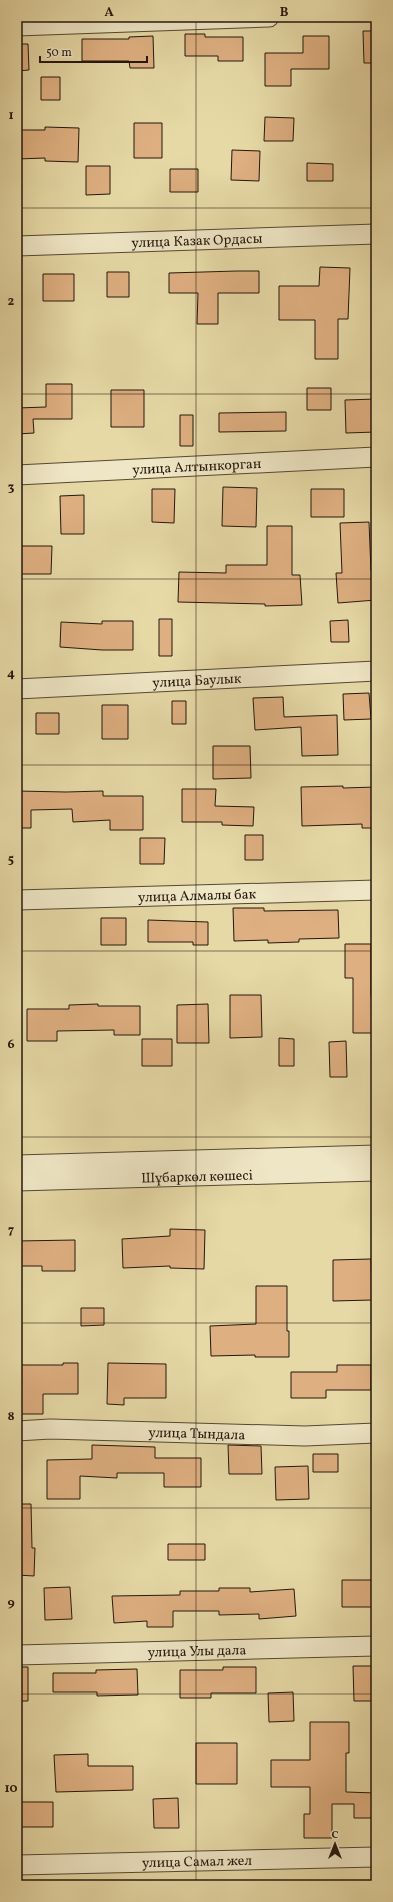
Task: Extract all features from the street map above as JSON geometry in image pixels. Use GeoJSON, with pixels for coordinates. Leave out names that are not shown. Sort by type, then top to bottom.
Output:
{"type":"FeatureCollection","features":[{"type":"Feature","properties":{"kind":"street"},"geometry":{"type":"LineString","coordinates":[[17,26],[269,17]]}},
{"type":"Feature","properties":{"kind":"street","name":"улица Казак Ордасы"},"geometry":{"type":"LineString","coordinates":[[17,246],[376,234]]}},
{"type":"Feature","properties":{"kind":"street","name":"улица Алтынкорган"},"geometry":{"type":"LineString","coordinates":[[17,475],[376,457]]}},
{"type":"Feature","properties":{"kind":"street","name":"улица Баулык"},"geometry":{"type":"LineString","coordinates":[[17,689],[376,671]]}},
{"type":"Feature","properties":{"kind":"street","name":"улица Алмалы бак"},"geometry":{"type":"LineString","coordinates":[[17,900],[376,890]]}},
{"type":"Feature","properties":{"kind":"street","name":"Шұбаркөл көшесі"},"geometry":{"type":"LineString","coordinates":[[17,1165],[376,1155]]}},
{"type":"Feature","properties":{"kind":"street","name":"Шұбаркөл көшесі"},"geometry":{"type":"LineString","coordinates":[[17,1181],[376,1171]]}},
{"type":"Feature","properties":{"kind":"street","name":"улица Тындала"},"geometry":{"type":"LineString","coordinates":[[17,1431],[50,1429],[304,1436],[376,1433]]}},
{"type":"Feature","properties":{"kind":"street","name":"улица Улы дала"},"geometry":{"type":"LineString","coordinates":[[17,1656],[376,1646]]}},
{"type":"Feature","properties":{"kind":"street","name":"улица Самал жел"},"geometry":{"type":"LineString","coordinates":[[17,1866],[376,1857]]}},
{"type":"Feature","properties":{"kind":"building"},"geometry":{"type":"Polygon","coordinates":[[[363,31],[376,31],[376,63],[364,63],[363,31]]]}},
{"type":"Feature","properties":{"kind":"building"},"geometry":{"type":"Polygon","coordinates":[[[185,34],[205,34],[205,37],[243,37],[243,61],[218,61],[218,56],[185,56],[185,34]]]}},
{"type":"Feature","properties":{"kind":"building"},"geometry":{"type":"Polygon","coordinates":[[[153,36],[154,68],[130,68],[129,61],[82,61],[82,39],[129,39],[129,37],[153,36]]]}},
{"type":"Feature","properties":{"kind":"building"},"geometry":{"type":"Polygon","coordinates":[[[303,36],[329,36],[329,69],[291,69],[291,86],[265,86],[265,53],[303,53],[303,36]]]}},
{"type":"Feature","properties":{"kind":"building"},"geometry":{"type":"Polygon","coordinates":[[[17,44],[28,44],[29,70],[17,71],[17,44]]]}},
{"type":"Feature","properties":{"kind":"building"},"geometry":{"type":"Polygon","coordinates":[[[41,77],[60,77],[60,100],[41,100],[41,77]]]}},
{"type":"Feature","properties":{"kind":"building"},"geometry":{"type":"Polygon","coordinates":[[[265,117],[294,118],[293,141],[264,141],[265,117]]]}},
{"type":"Feature","properties":{"kind":"building"},"geometry":{"type":"Polygon","coordinates":[[[134,123],[162,123],[162,158],[134,158],[134,123]]]}},
{"type":"Feature","properties":{"kind":"building"},"geometry":{"type":"Polygon","coordinates":[[[45,127],[79,128],[78,162],[45,161],[45,158],[17,159],[17,130],[45,130],[45,127]]]}},
{"type":"Feature","properties":{"kind":"building"},"geometry":{"type":"Polygon","coordinates":[[[232,150],[260,151],[259,181],[231,180],[232,150]]]}},
{"type":"Feature","properties":{"kind":"building"},"geometry":{"type":"Polygon","coordinates":[[[307,163],[333,164],[333,181],[307,181],[307,163]]]}},
{"type":"Feature","properties":{"kind":"building"},"geometry":{"type":"Polygon","coordinates":[[[86,166],[110,166],[110,194],[86,195],[86,166]]]}},
{"type":"Feature","properties":{"kind":"building"},"geometry":{"type":"Polygon","coordinates":[[[170,169],[198,169],[198,192],[170,192],[170,169]]]}},
{"type":"Feature","properties":{"kind":"building"},"geometry":{"type":"Polygon","coordinates":[[[320,267],[350,268],[348,319],[338,319],[338,359],[315,359],[315,320],[279,320],[279,286],[319,286],[320,267]]]}},
{"type":"Feature","properties":{"kind":"building"},"geometry":{"type":"Polygon","coordinates":[[[259,271],[259,293],[218,293],[218,324],[197,324],[198,293],[169,293],[169,273],[259,271]]]}},
{"type":"Feature","properties":{"kind":"building"},"geometry":{"type":"Polygon","coordinates":[[[107,272],[129,272],[129,297],[107,297],[107,272]]]}},
{"type":"Feature","properties":{"kind":"building"},"geometry":{"type":"Polygon","coordinates":[[[43,274],[74,274],[74,301],[43,301],[43,274]]]}},
{"type":"Feature","properties":{"kind":"building"},"geometry":{"type":"Polygon","coordinates":[[[46,384],[72,384],[72,419],[33,419],[34,433],[17,434],[17,408],[46,407],[46,384]]]}},
{"type":"Feature","properties":{"kind":"building"},"geometry":{"type":"Polygon","coordinates":[[[307,388],[331,388],[331,410],[307,410],[307,388]]]}},
{"type":"Feature","properties":{"kind":"building"},"geometry":{"type":"Polygon","coordinates":[[[111,390],[144,390],[144,427],[111,427],[111,390]]]}},
{"type":"Feature","properties":{"kind":"building"},"geometry":{"type":"Polygon","coordinates":[[[376,399],[376,432],[346,433],[345,400],[376,399]]]}},
{"type":"Feature","properties":{"kind":"building"},"geometry":{"type":"Polygon","coordinates":[[[286,412],[286,431],[219,432],[219,413],[286,412]]]}},
{"type":"Feature","properties":{"kind":"building"},"geometry":{"type":"Polygon","coordinates":[[[180,415],[193,415],[193,446],[180,446],[180,415]]]}},
{"type":"Feature","properties":{"kind":"building"},"geometry":{"type":"Polygon","coordinates":[[[223,487],[257,488],[256,527],[222,526],[223,487]]]}},
{"type":"Feature","properties":{"kind":"building"},"geometry":{"type":"Polygon","coordinates":[[[152,489],[175,489],[174,523],[152,522],[152,489]]]}},
{"type":"Feature","properties":{"kind":"building"},"geometry":{"type":"Polygon","coordinates":[[[311,489],[344,489],[344,517],[311,517],[311,489]]]}},
{"type":"Feature","properties":{"kind":"building"},"geometry":{"type":"Polygon","coordinates":[[[84,495],[84,534],[61,534],[60,496],[84,495]]]}},
{"type":"Feature","properties":{"kind":"building"},"geometry":{"type":"Polygon","coordinates":[[[369,522],[371,571],[375,571],[376,600],[338,603],[336,573],[342,573],[340,523],[369,522]]]}},
{"type":"Feature","properties":{"kind":"building"},"geometry":{"type":"Polygon","coordinates":[[[267,526],[292,526],[292,575],[300,575],[302,605],[265,606],[265,604],[178,602],[179,572],[226,573],[226,565],[267,565],[267,526]]]}},
{"type":"Feature","properties":{"kind":"building"},"geometry":{"type":"Polygon","coordinates":[[[21,546],[52,546],[51,574],[20,574],[21,546]]]}},
{"type":"Feature","properties":{"kind":"building"},"geometry":{"type":"Polygon","coordinates":[[[159,619],[172,619],[172,656],[159,656],[159,619]]]}},
{"type":"Feature","properties":{"kind":"building"},"geometry":{"type":"Polygon","coordinates":[[[348,620],[349,642],[331,642],[330,621],[348,620]]]}},
{"type":"Feature","properties":{"kind":"building"},"geometry":{"type":"Polygon","coordinates":[[[102,621],[133,621],[133,650],[102,650],[60,647],[61,622],[102,624],[102,621]]]}},
{"type":"Feature","properties":{"kind":"building"},"geometry":{"type":"Polygon","coordinates":[[[369,693],[371,719],[344,720],[343,694],[369,693]]]}},
{"type":"Feature","properties":{"kind":"building"},"geometry":{"type":"Polygon","coordinates":[[[283,697],[284,717],[337,715],[338,755],[302,756],[301,727],[255,730],[253,698],[283,697]]]}},
{"type":"Feature","properties":{"kind":"building"},"geometry":{"type":"Polygon","coordinates":[[[172,701],[186,701],[186,724],[172,724],[172,701]]]}},
{"type":"Feature","properties":{"kind":"building"},"geometry":{"type":"Polygon","coordinates":[[[102,705],[128,705],[128,739],[102,739],[102,705]]]}},
{"type":"Feature","properties":{"kind":"building"},"geometry":{"type":"Polygon","coordinates":[[[36,713],[59,713],[59,734],[36,734],[36,713]]]}},
{"type":"Feature","properties":{"kind":"building"},"geometry":{"type":"Polygon","coordinates":[[[213,746],[250,746],[251,778],[213,779],[213,746]]]}},
{"type":"Feature","properties":{"kind":"building"},"geometry":{"type":"Polygon","coordinates":[[[343,786],[343,788],[376,787],[376,828],[362,828],[362,824],[302,826],[301,787],[343,786]]]}},
{"type":"Feature","properties":{"kind":"building"},"geometry":{"type":"Polygon","coordinates":[[[182,789],[216,789],[215,806],[254,807],[253,826],[222,825],[222,822],[182,822],[182,789]]]}},
{"type":"Feature","properties":{"kind":"building"},"geometry":{"type":"Polygon","coordinates":[[[17,791],[103,791],[103,796],[143,796],[143,830],[110,830],[110,820],[73,822],[72,809],[31,810],[31,828],[17,828],[17,791]]]}},
{"type":"Feature","properties":{"kind":"building"},"geometry":{"type":"Polygon","coordinates":[[[245,835],[263,835],[263,860],[245,860],[245,835]]]}},
{"type":"Feature","properties":{"kind":"building"},"geometry":{"type":"Polygon","coordinates":[[[140,838],[165,838],[164,864],[140,864],[140,838]]]}},
{"type":"Feature","properties":{"kind":"building"},"geometry":{"type":"Polygon","coordinates":[[[233,908],[264,908],[264,911],[338,910],[339,938],[299,939],[299,942],[268,943],[268,940],[234,941],[233,908]]]}},
{"type":"Feature","properties":{"kind":"building"},"geometry":{"type":"Polygon","coordinates":[[[101,918],[126,918],[126,945],[101,945],[101,918]]]}},
{"type":"Feature","properties":{"kind":"building"},"geometry":{"type":"Polygon","coordinates":[[[148,920],[208,922],[208,945],[193,945],[193,942],[148,942],[148,920]]]}},
{"type":"Feature","properties":{"kind":"building"},"geometry":{"type":"Polygon","coordinates":[[[345,944],[371,944],[371,997],[376,997],[376,1033],[353,1033],[353,978],[345,978],[345,944]]]}},
{"type":"Feature","properties":{"kind":"building"},"geometry":{"type":"Polygon","coordinates":[[[230,995],[261,995],[262,1037],[230,1038],[230,995]]]}},
{"type":"Feature","properties":{"kind":"building"},"geometry":{"type":"Polygon","coordinates":[[[98,1004],[98,1006],[140,1006],[140,1035],[114,1035],[114,1030],[57,1031],[57,1041],[27,1041],[27,1009],[69,1009],[69,1005],[98,1004]]]}},
{"type":"Feature","properties":{"kind":"building"},"geometry":{"type":"Polygon","coordinates":[[[208,1004],[209,1043],[177,1043],[177,1005],[208,1004]]]}},
{"type":"Feature","properties":{"kind":"building"},"geometry":{"type":"Polygon","coordinates":[[[279,1038],[294,1039],[294,1066],[279,1066],[279,1038]]]}},
{"type":"Feature","properties":{"kind":"building"},"geometry":{"type":"Polygon","coordinates":[[[142,1039],[172,1039],[172,1066],[142,1066],[142,1039]]]}},
{"type":"Feature","properties":{"kind":"building"},"geometry":{"type":"Polygon","coordinates":[[[346,1041],[347,1077],[330,1077],[329,1042],[346,1041]]]}},
{"type":"Feature","properties":{"kind":"building"},"geometry":{"type":"Polygon","coordinates":[[[170,1229],[205,1230],[204,1269],[170,1268],[170,1266],[123,1268],[122,1239],[170,1236],[170,1229]]]}},
{"type":"Feature","properties":{"kind":"building"},"geometry":{"type":"Polygon","coordinates":[[[75,1240],[75,1271],[42,1271],[42,1266],[17,1266],[17,1241],[75,1240]]]}},
{"type":"Feature","properties":{"kind":"building"},"geometry":{"type":"Polygon","coordinates":[[[371,1259],[372,1300],[333,1301],[333,1260],[371,1259]]]}},
{"type":"Feature","properties":{"kind":"building"},"geometry":{"type":"Polygon","coordinates":[[[256,1286],[287,1286],[287,1331],[289,1331],[289,1357],[255,1357],[255,1355],[211,1356],[210,1326],[256,1324],[256,1286]]]}},
{"type":"Feature","properties":{"kind":"building"},"geometry":{"type":"Polygon","coordinates":[[[81,1308],[104,1308],[104,1325],[81,1326],[81,1308]]]}},
{"type":"Feature","properties":{"kind":"building"},"geometry":{"type":"Polygon","coordinates":[[[63,1363],[78,1363],[78,1394],[43,1394],[43,1414],[18,1414],[17,1365],[63,1365],[63,1363]]]}},
{"type":"Feature","properties":{"kind":"building"},"geometry":{"type":"Polygon","coordinates":[[[108,1363],[166,1364],[166,1398],[124,1398],[124,1405],[107,1404],[108,1363]]]}},
{"type":"Feature","properties":{"kind":"building"},"geometry":{"type":"Polygon","coordinates":[[[337,1365],[371,1365],[371,1390],[326,1390],[326,1398],[291,1398],[291,1372],[337,1372],[337,1365]]]}},
{"type":"Feature","properties":{"kind":"building"},"geometry":{"type":"Polygon","coordinates":[[[92,1445],[155,1447],[155,1458],[201,1458],[201,1487],[164,1487],[164,1473],[117,1473],[117,1478],[80,1476],[80,1499],[47,1499],[47,1460],[92,1459],[92,1445]]]}},
{"type":"Feature","properties":{"kind":"building"},"geometry":{"type":"Polygon","coordinates":[[[228,1445],[261,1446],[262,1474],[229,1474],[228,1445]]]}},
{"type":"Feature","properties":{"kind":"building"},"geometry":{"type":"Polygon","coordinates":[[[313,1454],[338,1454],[338,1472],[313,1472],[313,1454]]]}},
{"type":"Feature","properties":{"kind":"building"},"geometry":{"type":"Polygon","coordinates":[[[308,1466],[309,1499],[276,1500],[275,1467],[308,1466]]]}},
{"type":"Feature","properties":{"kind":"building"},"geometry":{"type":"Polygon","coordinates":[[[17,1504],[31,1504],[32,1548],[35,1548],[34,1576],[17,1575],[17,1504]]]}},
{"type":"Feature","properties":{"kind":"building"},"geometry":{"type":"Polygon","coordinates":[[[168,1544],[205,1544],[205,1560],[168,1560],[168,1544]]]}},
{"type":"Feature","properties":{"kind":"building"},"geometry":{"type":"Polygon","coordinates":[[[342,1580],[376,1580],[376,1607],[342,1607],[342,1580]]]}},
{"type":"Feature","properties":{"kind":"building"},"geometry":{"type":"Polygon","coordinates":[[[70,1587],[72,1619],[45,1620],[44,1588],[70,1587]]]}},
{"type":"Feature","properties":{"kind":"building"},"geometry":{"type":"Polygon","coordinates":[[[219,1588],[250,1588],[250,1592],[294,1589],[296,1616],[259,1619],[259,1614],[219,1615],[219,1611],[173,1611],[173,1627],[147,1627],[147,1621],[114,1623],[112,1596],[180,1595],[180,1591],[219,1591],[219,1588]]]}},
{"type":"Feature","properties":{"kind":"building"},"geometry":{"type":"Polygon","coordinates":[[[353,1666],[376,1666],[376,1701],[354,1701],[353,1666]]]}},
{"type":"Feature","properties":{"kind":"building"},"geometry":{"type":"Polygon","coordinates":[[[17,1667],[28,1667],[28,1701],[17,1701],[17,1667]]]}},
{"type":"Feature","properties":{"kind":"building"},"geometry":{"type":"Polygon","coordinates":[[[223,1667],[256,1667],[256,1693],[211,1693],[211,1698],[180,1698],[180,1670],[223,1670],[223,1667]]]}},
{"type":"Feature","properties":{"kind":"building"},"geometry":{"type":"Polygon","coordinates":[[[137,1669],[138,1695],[97,1696],[97,1692],[53,1692],[53,1673],[96,1673],[96,1670],[137,1669]]]}},
{"type":"Feature","properties":{"kind":"building"},"geometry":{"type":"Polygon","coordinates":[[[293,1692],[294,1721],[269,1722],[268,1693],[293,1692]]]}},
{"type":"Feature","properties":{"kind":"building"},"geometry":{"type":"Polygon","coordinates":[[[310,1722],[349,1722],[349,1753],[346,1753],[346,1792],[376,1793],[376,1818],[354,1818],[354,1804],[332,1804],[332,1838],[304,1838],[304,1814],[310,1814],[310,1787],[271,1787],[271,1760],[310,1760],[310,1722]]]}},
{"type":"Feature","properties":{"kind":"building"},"geometry":{"type":"Polygon","coordinates":[[[196,1743],[237,1743],[237,1784],[196,1784],[196,1743]]]}},
{"type":"Feature","properties":{"kind":"building"},"geometry":{"type":"Polygon","coordinates":[[[88,1754],[88,1766],[133,1766],[133,1790],[56,1792],[54,1755],[88,1754]]]}},
{"type":"Feature","properties":{"kind":"building"},"geometry":{"type":"Polygon","coordinates":[[[178,1798],[179,1828],[154,1828],[153,1799],[178,1798]]]}},
{"type":"Feature","properties":{"kind":"building"},"geometry":{"type":"Polygon","coordinates":[[[20,1802],[53,1802],[53,1827],[20,1827],[20,1802]]]}}]}
